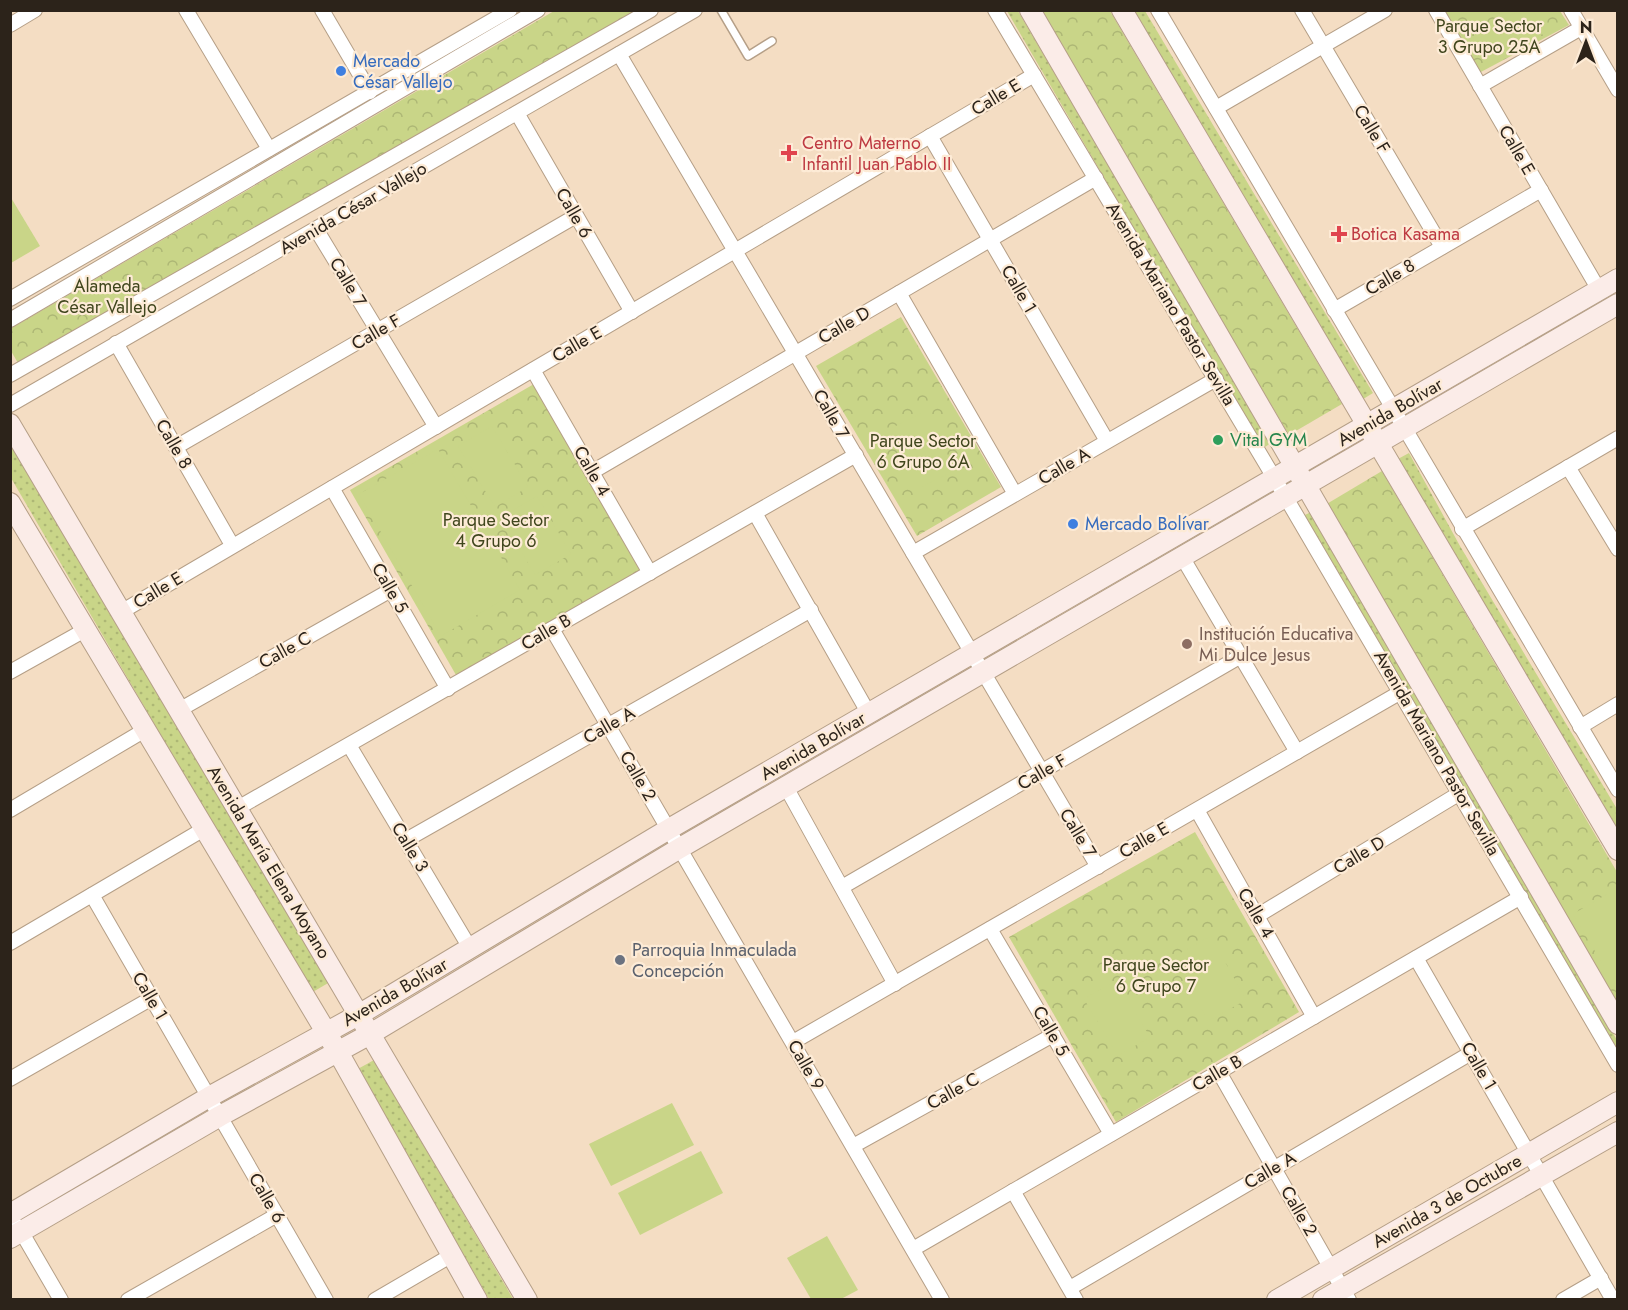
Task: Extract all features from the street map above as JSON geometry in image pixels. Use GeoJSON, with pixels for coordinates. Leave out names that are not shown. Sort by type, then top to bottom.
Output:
{"type":"FeatureCollection","features":[{"type":"Feature","properties":{"kind":"street"},"geometry":{"type":"LineString","coordinates":[[10,25],[35,10]]}},
{"type":"Feature","properties":{"kind":"street"},"geometry":{"type":"LineString","coordinates":[[186,10],[269,149]]}},
{"type":"Feature","properties":{"kind":"street"},"geometry":{"type":"LineString","coordinates":[[322,10],[370,92]]}},
{"type":"Feature","properties":{"kind":"street"},"geometry":{"type":"LineString","coordinates":[[10,299],[510,10]]}},
{"type":"Feature","properties":{"kind":"street"},"geometry":{"type":"LineString","coordinates":[[10,320],[538,10]]}},
{"type":"Feature","properties":{"kind":"street","name":"Avenida César Vallejo"},"geometry":{"type":"LineString","coordinates":[[10,375],[651,10]]}},
{"type":"Feature","properties":{"kind":"street","name":"Avenida César Vallejo"},"geometry":{"type":"LineString","coordinates":[[10,405],[695,10]]}},
{"type":"Feature","properties":{"kind":"street","name":"Avenida Mariano Pastor Sevilla"},"geometry":{"type":"LineString","coordinates":[[995,10],[1286,496],[1617,1065]]}},
{"type":"Feature","properties":{"kind":"street","name":"Avenida Mariano Pastor Sevilla"},"geometry":{"type":"LineString","coordinates":[[1030,10],[1617,1024]]}},
{"type":"Feature","properties":{"kind":"street"},"geometry":{"type":"LineString","coordinates":[[1122,10],[1617,850]]}},
{"type":"Feature","properties":{"kind":"street"},"geometry":{"type":"LineString","coordinates":[[1158,10],[1617,790]]}},
{"type":"Feature","properties":{"kind":"street","name":"Calle F"},"geometry":{"type":"LineString","coordinates":[[1302,10],[1442,247]]}},
{"type":"Feature","properties":{"kind":"street"},"geometry":{"type":"LineString","coordinates":[[1216,108],[1385,10]]}},
{"type":"Feature","properties":{"kind":"street","name":"Calle E"},"geometry":{"type":"LineString","coordinates":[[1436,10],[1599,290]]}},
{"type":"Feature","properties":{"kind":"street"},"geometry":{"type":"LineString","coordinates":[[1571,10],[1617,90]]}},
{"type":"Feature","properties":{"kind":"street"},"geometry":{"type":"LineString","coordinates":[[1480,86],[1581,28]]}},
{"type":"Feature","properties":{"kind":"street","name":"Calle 7"},"geometry":{"type":"LineString","coordinates":[[620,54],[1098,867]]}},
{"type":"Feature","properties":{"kind":"street","name":"Calle E"},"geometry":{"type":"LineString","coordinates":[[121,612],[1034,75]]}},
{"type":"Feature","properties":{"kind":"street","name":"Calle 6"},"geometry":{"type":"LineString","coordinates":[[517,113],[632,312]]}},
{"type":"Feature","properties":{"kind":"street","name":"Calle 1"},"geometry":{"type":"LineString","coordinates":[[930,136],[1107,441]]}},
{"type":"Feature","properties":{"kind":"street","name":"Calle D"},"geometry":{"type":"LineString","coordinates":[[592,472],[1096,178]]}},
{"type":"Feature","properties":{"kind":"street","name":"Calle 8"},"geometry":{"type":"LineString","coordinates":[[1334,310],[1541,190]]}},
{"type":"Feature","properties":{"kind":"street","name":"Calle F"},"geometry":{"type":"LineString","coordinates":[[176,447],[576,216]]}},
{"type":"Feature","properties":{"kind":"street","name":"Calle 7"},"geometry":{"type":"LineString","coordinates":[[316,229],[436,427]]}},
{"type":"Feature","properties":{"kind":"street","name":"Avenida Bolívar"},"geometry":{"type":"LineString","coordinates":[[11,1213],[209,1097],[360,1014],[669,830],[1617,279]]}},
{"type":"Feature","properties":{"kind":"street"},"geometry":{"type":"LineString","coordinates":[[899,293],[1015,494]]}},
{"type":"Feature","properties":{"kind":"street","name":"Avenida Bolívar"},"geometry":{"type":"LineString","coordinates":[[16,1235],[219,1116],[372,1033],[1181,555],[1615,310]]}},
{"type":"Feature","properties":{"kind":"street","name":"Calle 8"},"geometry":{"type":"LineString","coordinates":[[116,343],[232,545]]}},
{"type":"Feature","properties":{"kind":"street","name":"Calle 4"},"geometry":{"type":"LineString","coordinates":[[533,370],[650,573]]}},
{"type":"Feature","properties":{"kind":"street","name":"Calle A"},"geometry":{"type":"LineString","coordinates":[[913,553],[1216,379]]}},
{"type":"Feature","properties":{"kind":"street","name":"Avenida María Elena Moyano"},"geometry":{"type":"LineString","coordinates":[[10,424],[236,809],[372,1033],[527,1299]]}},
{"type":"Feature","properties":{"kind":"street"},"geometry":{"type":"LineString","coordinates":[[1462,529],[1617,438]]}},
{"type":"Feature","properties":{"kind":"street","name":"Calle B"},"geometry":{"type":"LineString","coordinates":[[236,809],[856,455]]}},
{"type":"Feature","properties":{"kind":"street"},"geometry":{"type":"LineString","coordinates":[[1568,467],[1617,549]]}},
{"type":"Feature","properties":{"kind":"street","name":"Calle 5"},"geometry":{"type":"LineString","coordinates":[[332,488],[448,689]]}},
{"type":"Feature","properties":{"kind":"street"},"geometry":{"type":"LineString","coordinates":[[10,503],[338,1052],[477,1299]]}},
{"type":"Feature","properties":{"kind":"street"},"geometry":{"type":"LineString","coordinates":[[755,513],[869,714]]}},
{"type":"Feature","properties":{"kind":"street"},"geometry":{"type":"LineString","coordinates":[[1181,555],[1297,752]]}},
{"type":"Feature","properties":{"kind":"street","name":"Calle C"},"geometry":{"type":"LineString","coordinates":[[178,710],[391,590]]}},
{"type":"Feature","properties":{"kind":"street","name":"Calle A"},"geometry":{"type":"LineString","coordinates":[[406,840],[811,610]]}},
{"type":"Feature","properties":{"kind":"street","name":"Calle 2"},"geometry":{"type":"LineString","coordinates":[[552,629],[669,830]]}},
{"type":"Feature","properties":{"kind":"street"},"geometry":{"type":"LineString","coordinates":[[10,672],[85,630]]}},
{"type":"Feature","properties":{"kind":"street","name":"Calle F"},"geometry":{"type":"LineString","coordinates":[[842,887],[1241,657]]}},
{"type":"Feature","properties":{"kind":"street","name":"Calle E"},"geometry":{"type":"LineString","coordinates":[[793,1042],[1401,692]]}},
{"type":"Feature","properties":{"kind":"street"},"geometry":{"type":"LineString","coordinates":[[1580,727],[1617,705]]}},
{"type":"Feature","properties":{"kind":"street"},"geometry":{"type":"LineString","coordinates":[[10,810],[145,730]]}},
{"type":"Feature","properties":{"kind":"street","name":"Calle 3"},"geometry":{"type":"LineString","coordinates":[[349,745],[470,948]]}},
{"type":"Feature","properties":{"kind":"street"},"geometry":{"type":"LineString","coordinates":[[786,787],[895,984]]}},
{"type":"Feature","properties":{"kind":"street","name":"Calle D"},"geometry":{"type":"LineString","coordinates":[[1257,916],[1460,794]]}},
{"type":"Feature","properties":{"kind":"street","name":"Calle 4"},"geometry":{"type":"LineString","coordinates":[[1197,810],[1314,1017]]}},
{"type":"Feature","properties":{"kind":"street"},"geometry":{"type":"LineString","coordinates":[[10,943],[204,829]]}},
{"type":"Feature","properties":{"kind":"street","name":"Calle 9"},"geometry":{"type":"LineString","coordinates":[[669,830],[913,1249],[936,1297]]}},
{"type":"Feature","properties":{"kind":"street","name":"Calle 1"},"geometry":{"type":"LineString","coordinates":[[92,895],[209,1097]]}},
{"type":"Feature","properties":{"kind":"street","name":"Calle B"},"geometry":{"type":"LineString","coordinates":[[913,1249],[1521,897]]}},
{"type":"Feature","properties":{"kind":"street","name":"Calle 5"},"geometry":{"type":"LineString","coordinates":[[990,929],[1111,1134]]}},
{"type":"Feature","properties":{"kind":"street","name":"Calle 1"},"geometry":{"type":"LineString","coordinates":[[1416,958],[1541,1175]]}},
{"type":"Feature","properties":{"kind":"street"},"geometry":{"type":"LineString","coordinates":[[10,1079],[152,998]]}},
{"type":"Feature","properties":{"kind":"street","name":"Calle C"},"geometry":{"type":"LineString","coordinates":[[853,1146],[1053,1035]]}},
{"type":"Feature","properties":{"kind":"street","name":"Calle A"},"geometry":{"type":"LineString","coordinates":[[1073,1294],[1274,1168],[1471,1053]]}},
{"type":"Feature","properties":{"kind":"street","name":"Calle 2"},"geometry":{"type":"LineString","coordinates":[[1219,1072],[1346,1294]]}},
{"type":"Feature","properties":{"kind":"street","name":"Calle 6"},"geometry":{"type":"LineString","coordinates":[[209,1097],[326,1299]]}},
{"type":"Feature","properties":{"kind":"street","name":"Avenida 3 de Octubre"},"geometry":{"type":"LineString","coordinates":[[1277,1299],[1617,1102]]}},
{"type":"Feature","properties":{"kind":"street","name":"Avenida 3 de Octubre"},"geometry":{"type":"LineString","coordinates":[[1323,1299],[1346,1294],[1541,1175],[1617,1132]]}},
{"type":"Feature","properties":{"kind":"street"},"geometry":{"type":"LineString","coordinates":[[1541,1175],[1613,1299]]}},
{"type":"Feature","properties":{"kind":"street"},"geometry":{"type":"LineString","coordinates":[[1013,1191],[1073,1294]]}},
{"type":"Feature","properties":{"kind":"street"},"geometry":{"type":"LineString","coordinates":[[11,1213],[16,1235],[61,1299]]}},
{"type":"Feature","properties":{"kind":"street"},"geometry":{"type":"LineString","coordinates":[[128,1299],[277,1215]]}},
{"type":"Feature","properties":{"kind":"street"},"geometry":{"type":"LineString","coordinates":[[375,1299],[452,1255]]}},
{"type":"Feature","properties":{"kind":"street"},"geometry":{"type":"LineString","coordinates":[[1563,1299],[1601,1278]]}},
{"type":"Feature","properties":{"kind":"lane"},"geometry":{"type":"LineString","coordinates":[[721,10],[748,56],[772,41]]}},
{"type":"Feature","properties":{"kind":"green space","name":"Alameda César Vallejo"},"geometry":{"type":"Polygon","coordinates":[[[554,11],[635,11],[22,370],[11,351],[10,329],[554,11]]]}},
{"type":"Feature","properties":{"kind":"green space"},"geometry":{"type":"Polygon","coordinates":[[[1007,11],[1018,11],[1271,443],[1262,449],[1007,11]]]}},
{"type":"Feature","properties":{"kind":"green space"},"geometry":{"type":"Polygon","coordinates":[[[1039,11],[1110,11],[1342,404],[1289,435],[1039,11]]]}},
{"type":"Feature","properties":{"kind":"green space"},"geometry":{"type":"Polygon","coordinates":[[[1046,11],[1080,11],[1054,25],[1046,11]]]}},
{"type":"Feature","properties":{"kind":"green space"},"geometry":{"type":"Polygon","coordinates":[[[1130,11],[1145,11],[1373,393],[1360,401],[1130,11]]]}},
{"type":"Feature","properties":{"kind":"green space","name":"Parque Sector 3 Grupo 25A"},"geometry":{"type":"Polygon","coordinates":[[[1443,11],[1560,11],[1569,25],[1479,73],[1443,11]]]}},
{"type":"Feature","properties":{"kind":"green space"},"geometry":{"type":"Polygon","coordinates":[[[1518,11],[1533,11],[1546,32],[1489,65],[1473,37],[1518,11]]]}},
{"type":"Feature","properties":{"kind":"green space"},"geometry":{"type":"Polygon","coordinates":[[[10,196],[40,246],[11,263],[10,263],[10,196]]]}},
{"type":"Feature","properties":{"kind":"green space","name":"Parque Sector 6 Grupo 6A"},"geometry":{"type":"Polygon","coordinates":[[[901,317],[1001,487],[917,536],[816,366],[901,317]]]}},
{"type":"Feature","properties":{"kind":"green space","name":"Parque Sector 4 Grupo 6"},"geometry":{"type":"Polygon","coordinates":[[[534,384],[642,570],[456,675],[350,490],[534,384]]]}},
{"type":"Feature","properties":{"kind":"green space"},"geometry":{"type":"Polygon","coordinates":[[[923,412],[953,471],[920,488],[890,429],[923,412]]]}},
{"type":"Feature","properties":{"kind":"green space"},"geometry":{"type":"Polygon","coordinates":[[[492,426],[528,487],[495,507],[458,446],[492,426]]]}},
{"type":"Feature","properties":{"kind":"green space"},"geometry":{"type":"Polygon","coordinates":[[[10,437],[330,982],[311,993],[11,478],[10,437]]]}},
{"type":"Feature","properties":{"kind":"green space"},"geometry":{"type":"Polygon","coordinates":[[[438,449],[520,590],[441,636],[359,494],[438,449]]]}},
{"type":"Feature","properties":{"kind":"green space"},"geometry":{"type":"Polygon","coordinates":[[[1409,453],[1460,546],[1617,809],[1617,838],[1396,460],[1409,453]]]}},
{"type":"Feature","properties":{"kind":"green space"},"geometry":{"type":"Polygon","coordinates":[[[1382,471],[1617,872],[1617,1003],[1325,505],[1382,471]]]}},
{"type":"Feature","properties":{"kind":"green space"},"geometry":{"type":"Polygon","coordinates":[[[537,496],[571,554],[535,575],[501,517],[537,496]]]}},
{"type":"Feature","properties":{"kind":"green space"},"geometry":{"type":"Polygon","coordinates":[[[1311,512],[1617,1040],[1617,1058],[1301,517],[1311,512]]]}},
{"type":"Feature","properties":{"kind":"green space","name":"Parque Sector 6 Grupo 7"},"geometry":{"type":"Polygon","coordinates":[[[1195,832],[1299,1012],[1116,1122],[1009,937],[1195,832]]]}},
{"type":"Feature","properties":{"kind":"green space"},"geometry":{"type":"Polygon","coordinates":[[[1609,893],[1617,908],[1617,976],[1612,980],[1573,914],[1609,893]]]}},
{"type":"Feature","properties":{"kind":"green space"},"geometry":{"type":"Polygon","coordinates":[[[1211,936],[1246,1000],[1208,1021],[1173,957],[1211,936]]]}},
{"type":"Feature","properties":{"kind":"green space"},"geometry":{"type":"Polygon","coordinates":[[[1116,980],[1150,1037],[1118,1056],[1084,999],[1116,980]]]}},
{"type":"Feature","properties":{"kind":"green space"},"geometry":{"type":"Polygon","coordinates":[[[374,1060],[513,1299],[489,1299],[356,1070],[374,1060]]]}},
{"type":"Feature","properties":{"kind":"green space"},"geometry":{"type":"Polygon","coordinates":[[[672,1103],[694,1145],[611,1186],[589,1144],[672,1103]]]}},
{"type":"Feature","properties":{"kind":"green space"},"geometry":{"type":"Polygon","coordinates":[[[701,1151],[723,1193],[640,1235],[618,1193],[701,1151]]]}},
{"type":"Feature","properties":{"kind":"green space"},"geometry":{"type":"Polygon","coordinates":[[[827,1236],[858,1290],[841,1299],[811,1299],[787,1258],[827,1236]]]}},
{"type":"Feature","properties":{"kind":"place","name":"Mercado César Vallejo"},"geometry":{"type":"Point","coordinates":[341,71]}},
{"type":"Feature","properties":{"kind":"place","name":"Centro Materno Infantil Juan Pablo II"},"geometry":{"type":"Point","coordinates":[789,153]}},
{"type":"Feature","properties":{"kind":"place","name":"Botica Kasama"},"geometry":{"type":"Point","coordinates":[1339,234]}},
{"type":"Feature","properties":{"kind":"place","name":"Vital GYM"},"geometry":{"type":"Point","coordinates":[1218,440]}},
{"type":"Feature","properties":{"kind":"place","name":"Mercado Bolívar"},"geometry":{"type":"Point","coordinates":[1073,524]}},
{"type":"Feature","properties":{"kind":"place","name":"Institución Educativa Mi Dulce Jesus"},"geometry":{"type":"Point","coordinates":[1187,644]}},
{"type":"Feature","properties":{"kind":"place","name":"Parroquia Inmaculada Concepción"},"geometry":{"type":"Point","coordinates":[620,960]}}]}
